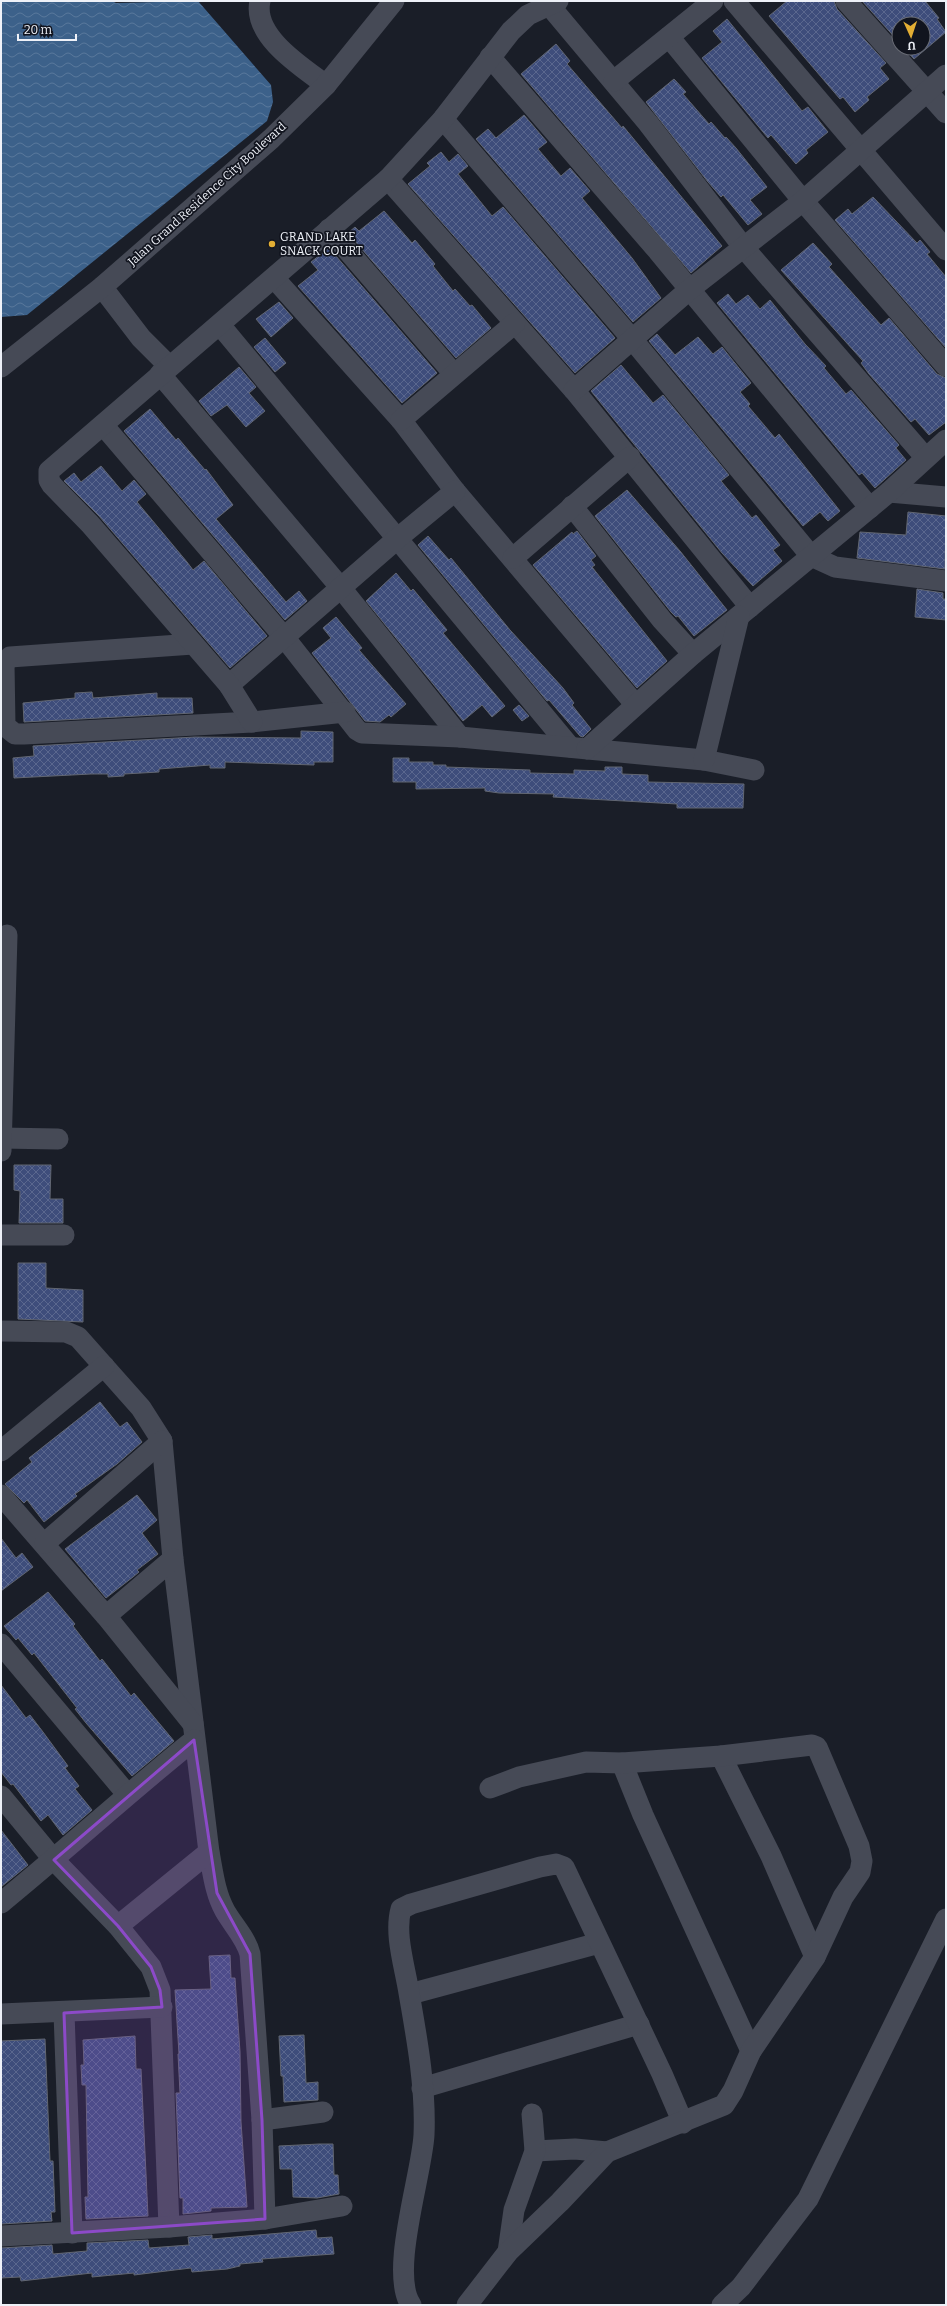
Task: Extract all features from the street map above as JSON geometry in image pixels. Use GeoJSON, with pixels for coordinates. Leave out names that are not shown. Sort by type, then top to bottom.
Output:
{"type":"FeatureCollection","features":[{"type":"Feature","properties":{"kind":"street"},"geometry":{"type":"LineString","coordinates":[[260,1],[259,13],[268,34],[281,50],[326,85]]}},
{"type":"Feature","properties":{"kind":"street","name":"Jalan Grand Residence City Boulevard"},"geometry":{"type":"LineString","coordinates":[[1,367],[102,288],[271,139],[326,85],[394,1]]}},
{"type":"Feature","properties":{"kind":"street"},"geometry":{"type":"LineString","coordinates":[[614,81],[713,1]]}},
{"type":"Feature","properties":{"kind":"street"},"geometry":{"type":"LineString","coordinates":[[734,1],[946,250]]}},
{"type":"Feature","properties":{"kind":"street"},"geometry":{"type":"LineString","coordinates":[[846,1],[946,113]]}},
{"type":"Feature","properties":{"kind":"street"},"geometry":{"type":"LineString","coordinates":[[252,722],[228,685],[90,524],[49,480],[49,471],[164,370],[220,325],[388,178],[443,119],[490,57],[519,23],[554,3],[744,248],[925,457]]}},
{"type":"Feature","properties":{"kind":"street"},"geometry":{"type":"LineString","coordinates":[[669,37],[803,201],[946,366]]}},
{"type":"Feature","properties":{"kind":"street"},"geometry":{"type":"LineString","coordinates":[[490,57],[690,290],[870,508]]}},
{"type":"Feature","properties":{"kind":"street"},"geometry":{"type":"LineString","coordinates":[[574,390],[690,290],[803,201],[860,149],[946,75]]}},
{"type":"Feature","properties":{"kind":"street"},"geometry":{"type":"LineString","coordinates":[[443,119],[632,339],[812,556],[835,567],[946,581]]}},
{"type":"Feature","properties":{"kind":"street"},"geometry":{"type":"LineString","coordinates":[[388,178],[574,390],[630,457],[744,612]]}},
{"type":"Feature","properties":{"kind":"street"},"geometry":{"type":"LineString","coordinates":[[329,229],[454,374]]}},
{"type":"Feature","properties":{"kind":"street"},"geometry":{"type":"LineString","coordinates":[[274,278],[402,420],[455,491],[635,704]]}},
{"type":"Feature","properties":{"kind":"street"},"geometry":{"type":"LineString","coordinates":[[102,288],[164,370],[460,737]]}},
{"type":"Feature","properties":{"kind":"street"},"geometry":{"type":"LineString","coordinates":[[402,420],[515,323]]}},
{"type":"Feature","properties":{"kind":"street"},"geometry":{"type":"LineString","coordinates":[[220,325],[398,538],[579,748]]}},
{"type":"Feature","properties":{"kind":"street"},"geometry":{"type":"LineString","coordinates":[[104,424],[284,637],[362,734],[460,737],[704,760],[754,770]]}},
{"type":"Feature","properties":{"kind":"street"},"geometry":{"type":"LineString","coordinates":[[579,748],[635,704],[693,654],[870,508],[925,457],[946,440]]}},
{"type":"Feature","properties":{"kind":"street"},"geometry":{"type":"LineString","coordinates":[[513,558],[630,457]]}},
{"type":"Feature","properties":{"kind":"street"},"geometry":{"type":"LineString","coordinates":[[228,685],[398,538],[455,491]]}},
{"type":"Feature","properties":{"kind":"street"},"geometry":{"type":"LineString","coordinates":[[889,492],[946,497]]}},
{"type":"Feature","properties":{"kind":"street"},"geometry":{"type":"LineString","coordinates":[[572,506],[662,620],[693,654]]}},
{"type":"Feature","properties":{"kind":"street"},"geometry":{"type":"LineString","coordinates":[[704,760],[744,612]]}},
{"type":"Feature","properties":{"kind":"street"},"geometry":{"type":"LineString","coordinates":[[193,644],[10,657],[4,664],[5,726],[15,734],[24,734],[252,722],[345,712]]}},
{"type":"Feature","properties":{"kind":"street"},"geometry":{"type":"LineString","coordinates":[[1,1151],[7,935]]}},
{"type":"Feature","properties":{"kind":"street"},"geometry":{"type":"LineString","coordinates":[[1,1138],[58,1139]]}},
{"type":"Feature","properties":{"kind":"street"},"geometry":{"type":"LineString","coordinates":[[1,1235],[64,1235]]}},
{"type":"Feature","properties":{"kind":"street"},"geometry":{"type":"LineString","coordinates":[[1,1331],[66,1332],[74,1334],[140,1408],[162,1440],[173,1559],[193,1732],[216,1893],[226,1912],[248,1946],[250,1954],[262,2120],[265,2219]]}},
{"type":"Feature","properties":{"kind":"street"},"geometry":{"type":"LineString","coordinates":[[1,1451],[104,1366]]}},
{"type":"Feature","properties":{"kind":"street"},"geometry":{"type":"LineString","coordinates":[[45,1543],[162,1440]]}},
{"type":"Feature","properties":{"kind":"street"},"geometry":{"type":"LineString","coordinates":[[1,1495],[45,1543],[106,1616],[193,1732]]}},
{"type":"Feature","properties":{"kind":"street"},"geometry":{"type":"LineString","coordinates":[[106,1616],[173,1559]]}},
{"type":"Feature","properties":{"kind":"street"},"geometry":{"type":"LineString","coordinates":[[1,1644],[127,1794]]}},
{"type":"Feature","properties":{"kind":"street"},"geometry":{"type":"LineString","coordinates":[[1,1903],[54,1860],[193,1732]]}},
{"type":"Feature","properties":{"kind":"street"},"geometry":{"type":"LineString","coordinates":[[467,2305],[508,2252],[560,2202],[607,2152],[683,2123],[724,2105],[733,2091],[751,2051],[815,1957],[843,1897],[860,1872],[862,1861],[859,1846],[817,1747],[806,1745],[721,1756],[622,1763],[586,1762],[519,1777],[490,1788]]}},
{"type":"Feature","properties":{"kind":"street"},"geometry":{"type":"LineString","coordinates":[[721,1756],[771,1856],[815,1957]]}},
{"type":"Feature","properties":{"kind":"street"},"geometry":{"type":"LineString","coordinates":[[622,1763],[643,1815],[751,2051]]}},
{"type":"Feature","properties":{"kind":"street"},"geometry":{"type":"LineString","coordinates":[[1,1796],[54,1860],[118,1926],[151,1967],[160,1990],[162,2007],[169,2227]]}},
{"type":"Feature","properties":{"kind":"street"},"geometry":{"type":"LineString","coordinates":[[118,1926],[209,1852]]}},
{"type":"Feature","properties":{"kind":"street"},"geometry":{"type":"LineString","coordinates":[[411,2305],[404,2289],[406,2245],[424,2137],[422,2088],[410,1994],[401,1948],[398,1918],[401,1909],[411,1904],[540,1866],[556,1864],[564,1867],[639,2024],[683,2123]]}},
{"type":"Feature","properties":{"kind":"street"},"geometry":{"type":"LineString","coordinates":[[722,2305],[742,2287],[808,2200],[946,1919]]}},
{"type":"Feature","properties":{"kind":"street"},"geometry":{"type":"LineString","coordinates":[[410,1994],[600,1943]]}},
{"type":"Feature","properties":{"kind":"street"},"geometry":{"type":"LineString","coordinates":[[1,2014],[162,2007]]}},
{"type":"Feature","properties":{"kind":"street"},"geometry":{"type":"LineString","coordinates":[[64,2012],[72,2233]]}},
{"type":"Feature","properties":{"kind":"street"},"geometry":{"type":"LineString","coordinates":[[422,2088],[639,2024]]}},
{"type":"Feature","properties":{"kind":"street"},"geometry":{"type":"LineString","coordinates":[[262,2120],[323,2112]]}},
{"type":"Feature","properties":{"kind":"street"},"geometry":{"type":"LineString","coordinates":[[508,2252],[514,2210],[535,2151],[532,2114]]}},
{"type":"Feature","properties":{"kind":"street"},"geometry":{"type":"LineString","coordinates":[[535,2151],[575,2149],[607,2152]]}},
{"type":"Feature","properties":{"kind":"street"},"geometry":{"type":"LineString","coordinates":[[1,2236],[169,2227],[265,2219],[342,2206]]}},
{"type":"Feature","properties":{"kind":"highlighted area"},"geometry":{"type":"Polygon","coordinates":[[[194,1740],[217,1893],[250,1954],[262,2120],[265,2219],[72,2233],[64,2013],[162,2007],[160,1990],[151,1967],[118,1926],[54,1860],[194,1740]]]}},
{"type":"Feature","properties":{"kind":"water"},"geometry":{"type":"Polygon","coordinates":[[[1,1],[112,1],[116,3],[198,1],[271,85],[273,102],[267,121],[27,315],[1,317],[1,1]]]}},
{"type":"Feature","properties":{"kind":"building"},"geometry":{"type":"Polygon","coordinates":[[[787,1],[834,1],[837,9],[886,63],[880,68],[889,79],[867,97],[869,100],[855,112],[843,97],[840,99],[769,16],[787,1]]]}},
{"type":"Feature","properties":{"kind":"building"},"geometry":{"type":"Polygon","coordinates":[[[862,1],[925,1],[939,18],[937,19],[946,32],[931,45],[931,16],[891,16],[891,33],[862,1]]]}},
{"type":"Feature","properties":{"kind":"building"},"geometry":{"type":"Polygon","coordinates":[[[727,19],[802,111],[808,107],[828,132],[806,150],[808,153],[796,164],[771,135],[768,138],[702,58],[722,42],[713,31],[727,19]]]}},
{"type":"Feature","properties":{"kind":"building"},"geometry":{"type":"Polygon","coordinates":[[[556,44],[570,61],[567,64],[622,128],[623,126],[722,246],[691,273],[521,74],[556,44]]]}},
{"type":"Feature","properties":{"kind":"building"},"geometry":{"type":"Polygon","coordinates":[[[674,79],[686,92],[683,94],[709,124],[711,122],[736,148],[767,187],[750,200],[762,214],[748,225],[723,195],[721,197],[708,182],[646,102],[674,79]]]}},
{"type":"Feature","properties":{"kind":"building"},"geometry":{"type":"Polygon","coordinates":[[[524,115],[547,142],[538,149],[561,176],[570,168],[590,191],[582,198],[632,258],[661,298],[633,322],[476,139],[488,129],[496,138],[524,115]]]}},
{"type":"Feature","properties":{"kind":"building"},"geometry":{"type":"Polygon","coordinates":[[[441,152],[449,162],[458,154],[468,166],[458,174],[492,216],[503,207],[615,338],[575,373],[408,184],[430,166],[427,163],[441,152]]]}},
{"type":"Feature","properties":{"kind":"building"},"geometry":{"type":"Polygon","coordinates":[[[873,197],[917,243],[920,240],[930,252],[927,254],[946,277],[946,348],[835,220],[848,209],[852,214],[873,197]]]}},
{"type":"Feature","properties":{"kind":"building"},"geometry":{"type":"Polygon","coordinates":[[[384,211],[412,243],[415,240],[435,264],[433,266],[453,291],[455,289],[470,306],[472,305],[491,328],[456,358],[348,233],[355,227],[359,231],[384,211]]]}},
{"type":"Feature","properties":{"kind":"building"},"geometry":{"type":"Polygon","coordinates":[[[813,243],[832,264],[829,267],[881,325],[889,318],[937,374],[946,378],[946,422],[929,435],[915,419],[911,422],[869,374],[861,363],[863,361],[781,270],[813,243]]]}},
{"type":"Feature","properties":{"kind":"building"},"geometry":{"type":"Polygon","coordinates":[[[329,248],[437,373],[402,403],[298,286],[318,270],[311,262],[329,248]]]}},
{"type":"Feature","properties":{"kind":"building"},"geometry":{"type":"Polygon","coordinates":[[[728,294],[736,304],[748,295],[760,309],[770,300],[805,344],[826,366],[824,368],[846,394],[851,390],[899,445],[896,448],[906,460],[875,488],[862,473],[859,475],[717,303],[728,294]]]}},
{"type":"Feature","properties":{"kind":"building"},"geometry":{"type":"Polygon","coordinates":[[[279,302],[293,318],[271,337],[256,319],[279,302]]]}},
{"type":"Feature","properties":{"kind":"building"},"geometry":{"type":"Polygon","coordinates":[[[657,334],[675,355],[698,337],[713,354],[722,347],[751,383],[740,392],[750,404],[748,406],[775,438],[779,434],[840,511],[828,521],[820,512],[803,526],[649,341],[657,334]]]}},
{"type":"Feature","properties":{"kind":"building"},"geometry":{"type":"Polygon","coordinates":[[[265,338],[286,363],[275,372],[254,347],[265,338]]]}},
{"type":"Feature","properties":{"kind":"building"},"geometry":{"type":"Polygon","coordinates":[[[621,365],[653,403],[663,395],[729,475],[721,481],[752,518],[756,515],[780,545],[773,550],[782,561],[753,586],[722,553],[591,391],[621,365]]]}},
{"type":"Feature","properties":{"kind":"building"},"geometry":{"type":"Polygon","coordinates":[[[239,367],[256,387],[249,393],[265,411],[246,427],[227,405],[211,416],[199,401],[239,367]]]}},
{"type":"Feature","properties":{"kind":"building"},"geometry":{"type":"Polygon","coordinates":[[[150,409],[176,440],[178,438],[205,470],[206,469],[233,505],[216,519],[286,602],[299,591],[307,601],[285,620],[124,431],[150,409]]]}},
{"type":"Feature","properties":{"kind":"building"},"geometry":{"type":"Polygon","coordinates":[[[101,466],[122,491],[134,480],[146,494],[137,502],[193,570],[204,561],[267,636],[230,668],[99,516],[64,481],[74,473],[81,482],[101,466]]]}},
{"type":"Feature","properties":{"kind":"building"},"geometry":{"type":"Polygon","coordinates":[[[627,490],[680,551],[727,610],[694,636],[678,616],[676,617],[671,612],[595,516],[627,490]]]}},
{"type":"Feature","properties":{"kind":"building"},"geometry":{"type":"Polygon","coordinates":[[[908,512],[946,516],[945,569],[857,558],[860,532],[906,535],[908,512]]]}},
{"type":"Feature","properties":{"kind":"building"},"geometry":{"type":"Polygon","coordinates":[[[577,531],[596,556],[591,560],[595,565],[592,567],[667,661],[637,688],[533,565],[572,532],[573,534],[577,531]]]}},
{"type":"Feature","properties":{"kind":"building"},"geometry":{"type":"Polygon","coordinates":[[[428,536],[449,560],[451,558],[510,630],[563,688],[574,703],[572,705],[591,729],[583,737],[580,736],[549,700],[547,701],[418,545],[428,536]]]}},
{"type":"Feature","properties":{"kind":"building"},"geometry":{"type":"Polygon","coordinates":[[[396,573],[411,591],[413,589],[447,630],[443,633],[505,706],[492,717],[482,705],[463,721],[366,601],[396,573]]]}},
{"type":"Feature","properties":{"kind":"building"},"geometry":{"type":"Polygon","coordinates":[[[917,589],[943,593],[943,599],[946,599],[946,620],[915,617],[917,589]]]}},
{"type":"Feature","properties":{"kind":"building"},"geometry":{"type":"Polygon","coordinates":[[[336,617],[362,648],[359,650],[406,704],[391,717],[389,715],[380,722],[365,721],[312,653],[331,638],[323,628],[336,617]]]}},
{"type":"Feature","properties":{"kind":"building"},"geometry":{"type":"Polygon","coordinates":[[[92,692],[93,698],[157,693],[157,698],[192,698],[193,713],[24,722],[23,703],[75,698],[75,693],[92,692]]]}},
{"type":"Feature","properties":{"kind":"building"},"geometry":{"type":"Polygon","coordinates":[[[519,705],[529,716],[522,721],[513,710],[519,705]]]}},
{"type":"Feature","properties":{"kind":"building"},"geometry":{"type":"Polygon","coordinates":[[[301,731],[333,732],[333,762],[314,762],[314,765],[225,762],[225,768],[210,768],[210,765],[159,769],[159,772],[124,774],[124,776],[108,777],[108,774],[91,774],[14,778],[13,758],[34,756],[33,746],[195,737],[301,738],[301,731]]]}},
{"type":"Feature","properties":{"kind":"building"},"geometry":{"type":"Polygon","coordinates":[[[393,758],[409,758],[409,762],[433,762],[433,765],[446,765],[446,767],[530,770],[530,773],[574,774],[574,770],[605,771],[605,767],[622,767],[622,774],[648,775],[648,782],[744,784],[743,808],[677,808],[677,804],[553,797],[554,794],[499,793],[485,791],[485,788],[416,789],[416,782],[393,782],[393,758]]]}},
{"type":"Feature","properties":{"kind":"building"},"geometry":{"type":"Polygon","coordinates":[[[14,1165],[51,1165],[50,1199],[63,1199],[63,1223],[19,1223],[20,1191],[14,1190],[14,1165]]]}},
{"type":"Feature","properties":{"kind":"building"},"geometry":{"type":"Polygon","coordinates":[[[18,1263],[46,1263],[46,1288],[83,1290],[83,1322],[18,1319],[18,1263]]]}},
{"type":"Feature","properties":{"kind":"building"},"geometry":{"type":"Polygon","coordinates":[[[100,1402],[120,1427],[127,1422],[142,1442],[117,1464],[75,1494],[77,1496],[44,1522],[27,1500],[24,1503],[5,1484],[32,1462],[29,1458],[100,1402]]]}},
{"type":"Feature","properties":{"kind":"building"},"geometry":{"type":"Polygon","coordinates":[[[137,1495],[157,1520],[142,1533],[158,1554],[137,1570],[139,1572],[106,1598],[65,1549],[137,1495]]]}},
{"type":"Feature","properties":{"kind":"building"},"geometry":{"type":"Polygon","coordinates":[[[1,1538],[16,1558],[22,1553],[33,1567],[1,1591],[1,1538]]]}},
{"type":"Feature","properties":{"kind":"building"},"geometry":{"type":"Polygon","coordinates":[[[48,1592],[75,1624],[73,1626],[100,1661],[102,1659],[131,1696],[134,1693],[174,1741],[132,1776],[86,1723],[75,1709],[77,1708],[34,1653],[32,1655],[18,1638],[16,1640],[4,1626],[48,1592]]]}},
{"type":"Feature","properties":{"kind":"building"},"geometry":{"type":"Polygon","coordinates":[[[1,1685],[26,1718],[30,1715],[68,1766],[65,1768],[79,1786],[75,1789],[92,1810],[63,1835],[48,1815],[41,1821],[13,1784],[11,1785],[1,1772],[1,1685]]]}},
{"type":"Feature","properties":{"kind":"building"},"geometry":{"type":"Polygon","coordinates":[[[1,1830],[28,1865],[1,1887],[1,1830]]]}},
{"type":"Feature","properties":{"kind":"building"},"geometry":{"type":"Polygon","coordinates":[[[230,1955],[231,1978],[235,1978],[240,2052],[241,2122],[247,2207],[211,2208],[211,2211],[183,2214],[183,2198],[180,2198],[176,2093],[180,2093],[175,1990],[211,1989],[209,1956],[230,1955]]]}},
{"type":"Feature","properties":{"kind":"building"},"geometry":{"type":"Polygon","coordinates":[[[304,2035],[306,2083],[318,2082],[318,2100],[284,2102],[279,2036],[304,2035]]]}},
{"type":"Feature","properties":{"kind":"building"},"geometry":{"type":"Polygon","coordinates":[[[135,2036],[136,2069],[141,2069],[148,2216],[86,2219],[85,2197],[88,2197],[86,2085],[82,2085],[81,2065],[84,2065],[83,2040],[135,2036]]]}},
{"type":"Feature","properties":{"kind":"building"},"geometry":{"type":"Polygon","coordinates":[[[45,2039],[50,2161],[53,2161],[55,2212],[51,2212],[52,2221],[1,2224],[1,2041],[45,2039]]]}},
{"type":"Feature","properties":{"kind":"building"},"geometry":{"type":"Polygon","coordinates":[[[333,2144],[334,2175],[338,2175],[339,2194],[317,2198],[293,2197],[292,2169],[280,2169],[279,2146],[333,2144]]]}},
{"type":"Feature","properties":{"kind":"building"},"geometry":{"type":"Polygon","coordinates":[[[316,2230],[317,2238],[332,2237],[334,2254],[262,2259],[263,2262],[240,2264],[240,2266],[227,2269],[192,2272],[191,2268],[134,2275],[134,2273],[92,2277],[92,2273],[21,2281],[20,2277],[1,2278],[1,2248],[52,2245],[53,2254],[87,2251],[87,2243],[148,2240],[149,2248],[189,2245],[188,2237],[212,2235],[212,2239],[316,2230]]]}},
{"type":"Feature","properties":{"kind":"place","name":"GRAND LAKE SNACK COURT"},"geometry":{"type":"Point","coordinates":[272,244]}}]}
